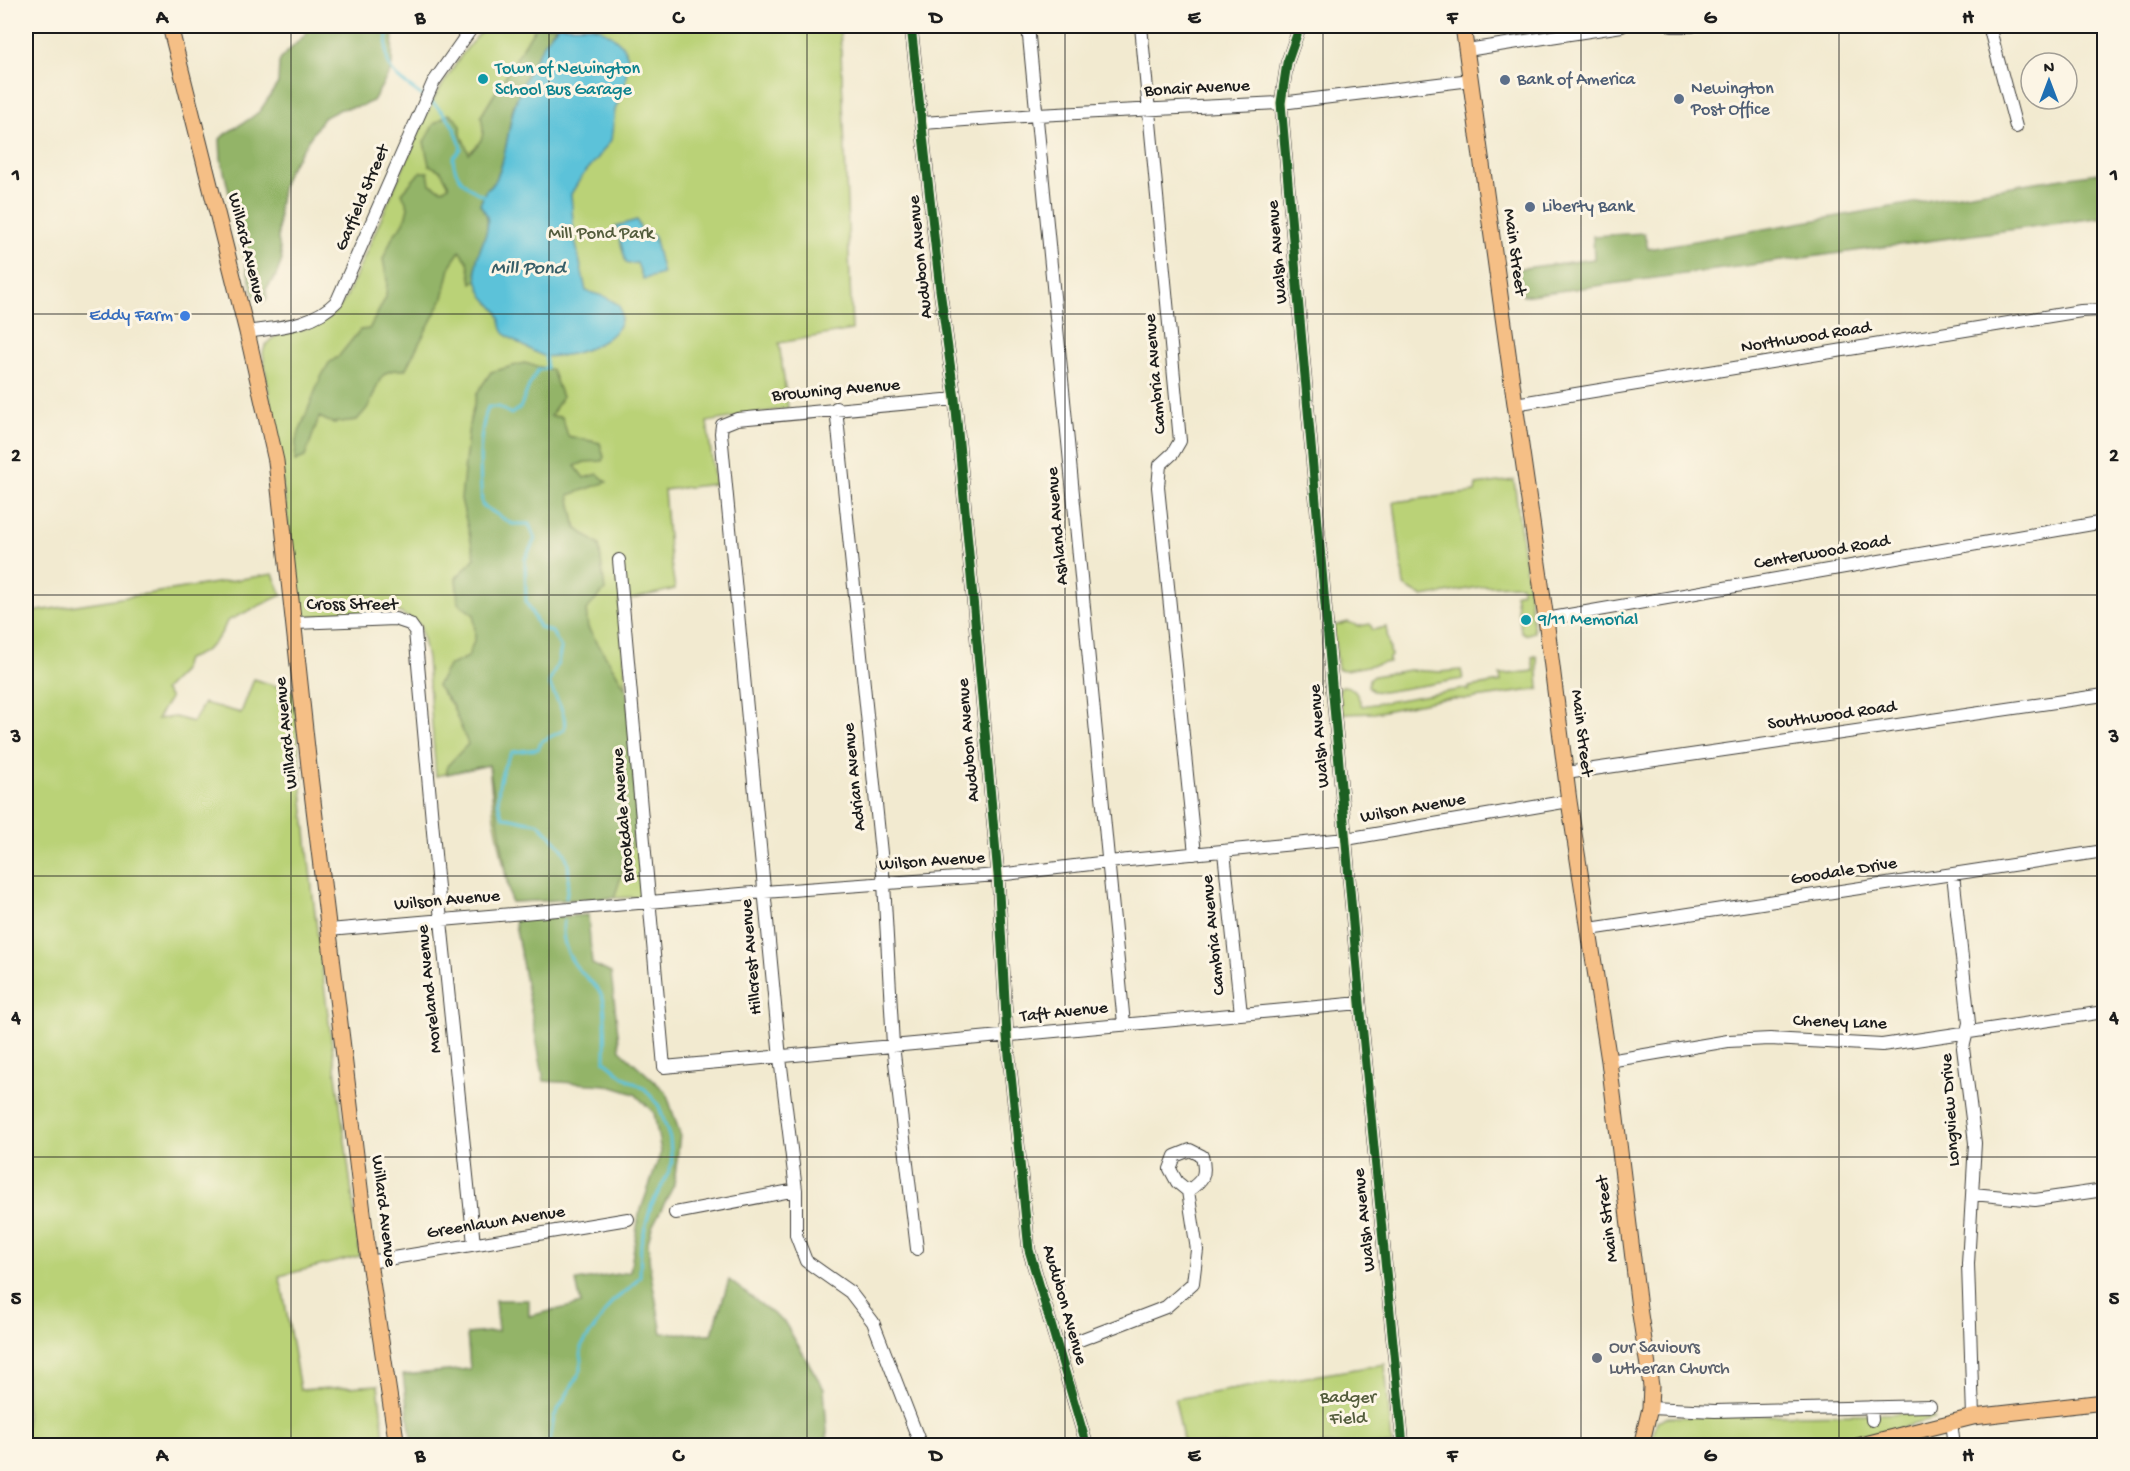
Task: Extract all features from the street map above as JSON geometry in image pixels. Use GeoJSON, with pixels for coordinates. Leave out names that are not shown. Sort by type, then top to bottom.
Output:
{"type":"FeatureCollection","features":[{"type":"Feature","properties":{"kind":"main road","name":"Willard Avenue"},"geometry":{"type":"LineString","coordinates":[[170,26],[247,332],[276,461],[310,776],[369,1262],[397,1446]]}},
{"type":"Feature","properties":{"kind":"main road","name":"Main Street"},"geometry":{"type":"LineString","coordinates":[[1463,26],[1569,801],[1609,1062],[1639,1308],[1651,1386],[1650,1408],[1641,1446]]}},
{"type":"Feature","properties":{"kind":"main road"},"geometry":{"type":"LineString","coordinates":[[1857,1446],[1973,1417],[2104,1402]]}},
{"type":"Feature","properties":{"kind":"street","name":"Garfield Street"},"geometry":{"type":"LineString","coordinates":[[247,332],[309,320],[327,310],[337,301],[433,83],[473,26]]}},
{"type":"Feature","properties":{"kind":"street","name":"Audubon Avenue"},"geometry":{"type":"LineString","coordinates":[[911,26],[940,290],[955,399],[998,875],[1007,1036],[1029,1250],[1087,1446]]}},
{"type":"Feature","properties":{"kind":"street","name":"Ashland Avenue"},"geometry":{"type":"LineString","coordinates":[[1028,26],[1124,1024]]}},
{"type":"Feature","properties":{"kind":"street","name":"Cambria Avenue"},"geometry":{"type":"LineString","coordinates":[[1141,26],[1180,441],[1173,453],[1160,465],[1158,487],[1195,854]]}},
{"type":"Feature","properties":{"kind":"street","name":"Walsh Avenue"},"geometry":{"type":"LineString","coordinates":[[1300,26],[1287,63],[1281,103],[1360,1003],[1403,1446]]}},
{"type":"Feature","properties":{"kind":"street"},"geometry":{"type":"LineString","coordinates":[[1467,50],[1622,26]]}},
{"type":"Feature","properties":{"kind":"street"},"geometry":{"type":"LineString","coordinates":[[1672,26],[1692,26]]}},
{"type":"Feature","properties":{"kind":"street"},"geometry":{"type":"LineString","coordinates":[[1989,26],[2016,127]]}},
{"type":"Feature","properties":{"kind":"street","name":"Bonair Avenue"},"geometry":{"type":"LineString","coordinates":[[923,123],[1281,103],[1471,80]]}},
{"type":"Feature","properties":{"kind":"street","name":"Northwood Road"},"geometry":{"type":"LineString","coordinates":[[1515,404],[2081,311],[2104,310]]}},
{"type":"Feature","properties":{"kind":"street","name":"Browning Avenue"},"geometry":{"type":"LineString","coordinates":[[722,425],[737,419],[836,408],[955,399]]}},
{"type":"Feature","properties":{"kind":"street","name":"Adrian Avenue"},"geometry":{"type":"LineString","coordinates":[[836,408],[884,883],[893,1044],[917,1249]]}},
{"type":"Feature","properties":{"kind":"street","name":"Hillcrest Avenue"},"geometry":{"type":"LineString","coordinates":[[722,425],[724,470],[764,892],[795,1190],[795,1234],[806,1261],[850,1292],[873,1322],[921,1446]]}},
{"type":"Feature","properties":{"kind":"street","name":"Centerwood Road"},"geometry":{"type":"LineString","coordinates":[[1546,620],[2104,522]]}},
{"type":"Feature","properties":{"kind":"street","name":"Brookdale Avenue"},"geometry":{"type":"LineString","coordinates":[[619,560],[664,1067]]}},
{"type":"Feature","properties":{"kind":"street","name":"Cross Street"},"geometry":{"type":"LineString","coordinates":[[295,624],[395,619],[410,624]]}},
{"type":"Feature","properties":{"kind":"street","name":"Moreland Avenue"},"geometry":{"type":"LineString","coordinates":[[410,624],[416,631],[441,921],[474,1244]]}},
{"type":"Feature","properties":{"kind":"street","name":"Southwood Road"},"geometry":{"type":"LineString","coordinates":[[1566,773],[2104,695]]}},
{"type":"Feature","properties":{"kind":"street","name":"Wilson Avenue"},"geometry":{"type":"LineString","coordinates":[[329,930],[764,892],[998,875],[1224,852],[1346,839],[1569,801]]}},
{"type":"Feature","properties":{"kind":"street","name":"Goodale Drive"},"geometry":{"type":"LineString","coordinates":[[1590,929],[2104,851]]}},
{"type":"Feature","properties":{"kind":"street","name":"Cambria Avenue"},"geometry":{"type":"LineString","coordinates":[[1224,852],[1241,1014]]}},
{"type":"Feature","properties":{"kind":"street","name":"Longview Drive"},"geometry":{"type":"LineString","coordinates":[[1953,874],[1969,1023],[1963,1048],[1975,1143],[1968,1264],[1973,1417]]}},
{"type":"Feature","properties":{"kind":"street","name":"Taft Avenue"},"geometry":{"type":"LineString","coordinates":[[664,1067],[780,1058],[893,1044],[1007,1036],[1360,1003]]}},
{"type":"Feature","properties":{"kind":"street","name":"Cheney Lane"},"geometry":{"type":"LineString","coordinates":[[1609,1062],[1728,1041],[1770,1039],[1882,1045],[2104,1012]]}},
{"type":"Feature","properties":{"kind":"street"},"geometry":{"type":"LineString","coordinates":[[675,1213],[795,1190]]}},
{"type":"Feature","properties":{"kind":"street"},"geometry":{"type":"LineString","coordinates":[[1973,1194],[2035,1200],[2104,1190]]}},
{"type":"Feature","properties":{"kind":"street"},"geometry":{"type":"LineString","coordinates":[[1059,1348],[1166,1307],[1193,1283],[1197,1250],[1188,1191]]}},
{"type":"Feature","properties":{"kind":"street","name":"Greenlawn Avenue"},"geometry":{"type":"LineString","coordinates":[[369,1262],[628,1219]]}},
{"type":"Feature","properties":{"kind":"street"},"geometry":{"type":"LineString","coordinates":[[1650,1408],[1871,1414],[1930,1406]]}},
{"type":"Feature","properties":{"kind":"street"},"geometry":{"type":"LineString","coordinates":[[1951,1422],[1954,1446]]}},
{"type":"Feature","properties":{"kind":"green space"},"geometry":{"type":"Polygon","coordinates":[[[306,26],[393,26],[392,65],[373,101],[361,106],[341,109],[323,118],[288,171],[279,206],[278,239],[282,260],[276,276],[266,289],[267,299],[262,303],[253,294],[221,159],[220,139],[260,111],[278,83],[279,63],[282,57],[305,35],[306,26]]]}},
{"type":"Feature","properties":{"kind":"green space","name":"Mill Pond Park"},"geometry":{"type":"Polygon","coordinates":[[[486,26],[840,26],[852,330],[779,343],[788,408],[707,422],[715,484],[664,490],[675,589],[619,602],[643,876],[640,897],[511,902],[494,817],[489,765],[436,776],[427,659],[420,625],[399,612],[302,618],[263,353],[270,340],[276,336],[319,324],[332,315],[346,298],[434,98],[463,53],[486,26]]]}},
{"type":"Feature","properties":{"kind":"green space"},"geometry":{"type":"Polygon","coordinates":[[[536,26],[556,26],[515,102],[502,165],[498,176],[486,190],[480,204],[486,215],[487,225],[478,263],[478,279],[472,283],[468,262],[460,251],[451,264],[443,298],[405,370],[389,372],[380,379],[368,407],[357,420],[332,423],[319,417],[305,457],[295,461],[296,440],[320,379],[329,363],[339,356],[360,330],[369,329],[386,297],[387,280],[383,259],[393,236],[404,223],[408,207],[402,193],[420,172],[428,172],[430,184],[442,190],[449,186],[441,171],[429,165],[424,142],[434,124],[449,114],[461,126],[461,135],[469,153],[474,149],[482,137],[481,116],[536,26]]]}},
{"type":"Feature","properties":{"kind":"green space"},"geometry":{"type":"Polygon","coordinates":[[[2104,172],[2104,217],[1523,296],[1517,269],[1594,259],[1593,236],[1644,233],[1648,249],[2104,172]]]}},
{"type":"Feature","properties":{"kind":"green space"},"geometry":{"type":"Polygon","coordinates":[[[524,363],[552,370],[562,397],[551,416],[562,417],[568,436],[600,443],[604,457],[602,461],[585,462],[575,466],[584,478],[598,474],[607,482],[569,495],[576,528],[599,545],[605,590],[586,610],[588,628],[627,690],[638,826],[614,898],[511,902],[489,765],[447,774],[447,766],[468,744],[452,705],[437,686],[448,666],[468,657],[475,638],[474,615],[458,603],[456,578],[475,558],[461,499],[469,425],[477,393],[491,372],[524,363]]]}},
{"type":"Feature","properties":{"kind":"green space"},"geometry":{"type":"Polygon","coordinates":[[[1514,480],[1534,632],[1525,635],[1521,631],[1515,594],[1522,591],[1522,585],[1485,586],[1423,597],[1404,586],[1394,502],[1475,492],[1476,485],[1514,480]]]}},
{"type":"Feature","properties":{"kind":"green space"},"geometry":{"type":"Polygon","coordinates":[[[273,574],[282,595],[227,621],[220,634],[206,650],[186,659],[182,672],[164,690],[170,698],[157,719],[175,717],[193,722],[204,703],[241,713],[254,679],[295,692],[314,904],[360,1256],[279,1276],[300,1390],[378,1385],[385,1445],[26,1446],[26,613],[273,574]]]}},
{"type":"Feature","properties":{"kind":"green space"},"geometry":{"type":"Polygon","coordinates":[[[1348,622],[1359,626],[1370,624],[1373,630],[1386,627],[1391,656],[1389,662],[1346,670],[1338,669],[1333,626],[1348,622]]]}},
{"type":"Feature","properties":{"kind":"green space"},"geometry":{"type":"Polygon","coordinates":[[[1532,657],[1537,657],[1539,689],[1469,699],[1443,699],[1374,713],[1342,714],[1339,689],[1342,686],[1353,690],[1362,706],[1464,689],[1469,691],[1469,687],[1501,682],[1500,675],[1534,671],[1532,657]]]}},
{"type":"Feature","properties":{"kind":"green space"},"geometry":{"type":"Polygon","coordinates":[[[1409,670],[1441,672],[1461,670],[1463,679],[1383,692],[1373,691],[1368,686],[1369,679],[1374,676],[1409,670]]]}},
{"type":"Feature","properties":{"kind":"green space"},"geometry":{"type":"Polygon","coordinates":[[[588,915],[592,964],[611,973],[620,1050],[666,1092],[680,1134],[674,1185],[652,1227],[648,1242],[650,1269],[662,1333],[712,1334],[729,1280],[785,1323],[824,1389],[828,1445],[412,1445],[403,1375],[470,1369],[467,1334],[498,1331],[495,1300],[529,1300],[529,1316],[581,1304],[576,1281],[630,1272],[639,1215],[661,1152],[654,1113],[635,1094],[606,1085],[544,1081],[514,919],[588,915]]]}},
{"type":"Feature","properties":{"kind":"green space","name":"Badger Field"},"geometry":{"type":"Polygon","coordinates":[[[1385,1364],[1392,1445],[1184,1445],[1175,1399],[1385,1364]]]}},
{"type":"Feature","properties":{"kind":"green space"},"geometry":{"type":"Polygon","coordinates":[[[1929,1413],[1935,1419],[1831,1445],[1650,1446],[1657,1421],[1667,1417],[1929,1413]]]}},
{"type":"Feature","properties":{"kind":"water","name":"Mill Pond"},"geometry":{"type":"Polygon","coordinates":[[[558,26],[589,26],[600,29],[610,34],[623,46],[628,57],[625,86],[615,110],[611,140],[582,176],[571,194],[574,235],[586,291],[606,297],[619,305],[621,317],[618,328],[597,345],[569,354],[544,356],[505,334],[498,313],[480,289],[476,262],[488,223],[480,204],[486,190],[498,176],[515,104],[523,84],[539,52],[558,26]]]}},
{"type":"Feature","properties":{"kind":"water"},"geometry":{"type":"Polygon","coordinates":[[[637,220],[643,236],[651,234],[654,236],[663,274],[643,279],[637,263],[626,263],[616,226],[637,220]]]}},
{"type":"Feature","properties":{"kind":"waterway"},"geometry":{"type":"LineString","coordinates":[[388,26],[386,52],[391,68],[395,75],[424,97]]}},
{"type":"Feature","properties":{"kind":"waterway"},"geometry":{"type":"LineString","coordinates":[[429,100],[446,116],[457,134],[461,149],[453,158],[459,177],[467,186],[484,196]]}},
{"type":"Feature","properties":{"kind":"waterway"},"geometry":{"type":"LineString","coordinates":[[545,354],[547,368],[538,370],[520,408],[511,414],[499,407],[488,407],[482,431],[480,455],[482,505],[512,524],[529,524],[535,539],[525,559],[526,601],[539,627],[552,632],[561,648],[558,663],[549,683],[563,712],[564,730],[542,741],[538,749],[512,752],[499,784],[500,810],[503,817],[538,823],[556,841],[566,855],[568,863],[566,898]]}},
{"type":"Feature","properties":{"kind":"waterway"},"geometry":{"type":"LineString","coordinates":[[549,1446],[554,1417],[581,1370],[581,1347],[613,1301],[630,1288],[640,1276],[641,1243],[651,1206],[672,1164],[670,1139],[659,1106],[645,1089],[624,1077],[605,1061],[604,1002],[596,987],[570,957],[563,936],[564,921]]}},
{"type":"Feature","properties":{"kind":"cycle path"},"geometry":{"type":"LineString","coordinates":[[911,26],[940,290],[955,399],[998,875],[1007,1036],[1029,1250],[1087,1446]]}},
{"type":"Feature","properties":{"kind":"cycle path"},"geometry":{"type":"LineString","coordinates":[[1300,26],[1287,63],[1281,103],[1360,1003],[1403,1446]]}},
{"type":"Feature","properties":{"kind":"place","name":"Town of Newington School Bus Garage"},"geometry":{"type":"Point","coordinates":[483,79]}},
{"type":"Feature","properties":{"kind":"place","name":"Bank of America"},"geometry":{"type":"Point","coordinates":[1505,80]}},
{"type":"Feature","properties":{"kind":"place","name":"Newington Post Office"},"geometry":{"type":"Point","coordinates":[1679,99]}},
{"type":"Feature","properties":{"kind":"place","name":"Liberty Bank"},"geometry":{"type":"Point","coordinates":[1530,207]}},
{"type":"Feature","properties":{"kind":"place","name":"Eddy Farm"},"geometry":{"type":"Point","coordinates":[185,316]}},
{"type":"Feature","properties":{"kind":"place","name":"9/11 Memorial"},"geometry":{"type":"Point","coordinates":[1526,620]}},
{"type":"Feature","properties":{"kind":"place","name":"Our Saviours Lutheran Church"},"geometry":{"type":"Point","coordinates":[1597,1358]}}]}
